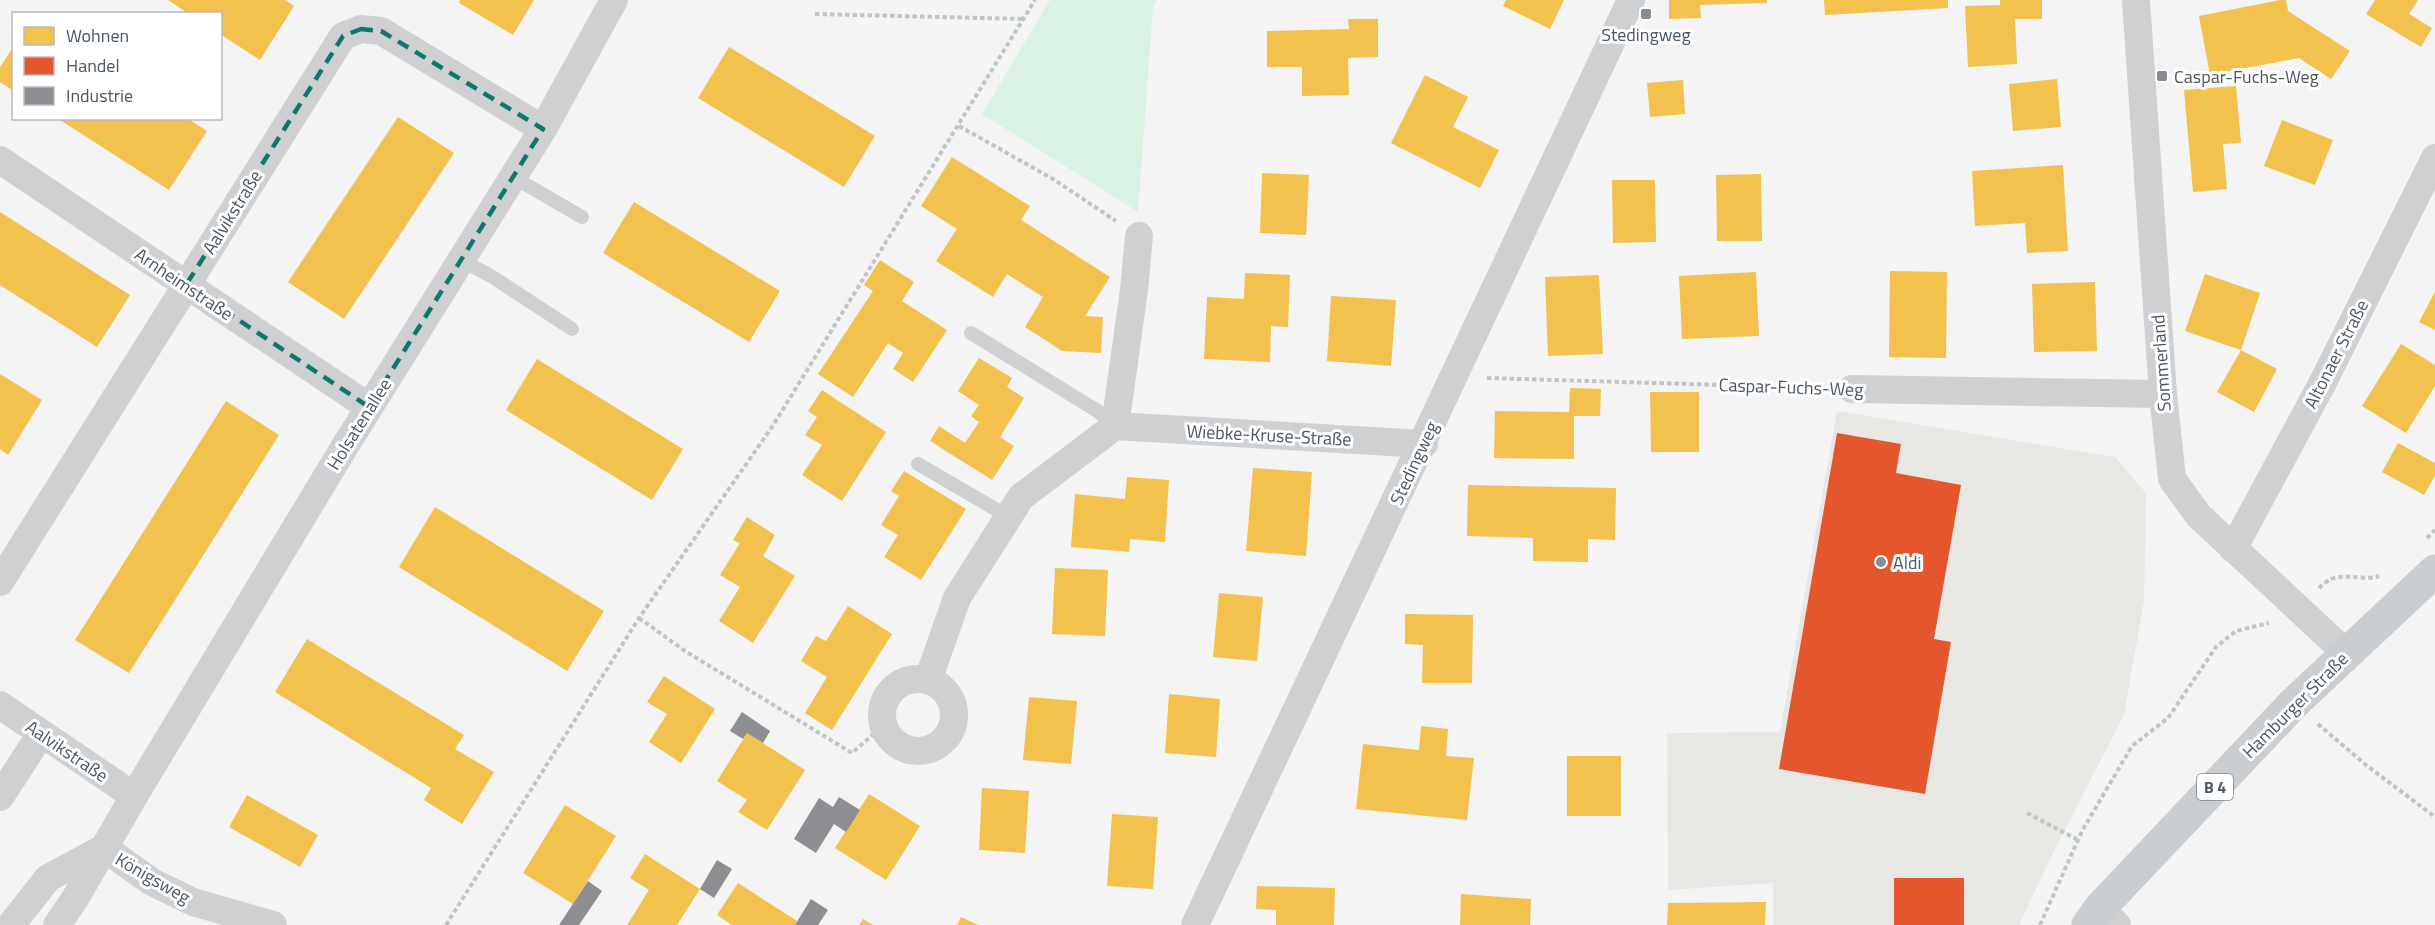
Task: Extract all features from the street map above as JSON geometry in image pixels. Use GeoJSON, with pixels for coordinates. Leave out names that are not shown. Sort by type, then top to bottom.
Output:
{"type":"FeatureCollection","features":[{"type":"Feature","properties":{"kind":"main road","name":"Hamburger Straße"},"geometry":{"type":"LineString","coordinates":[[2102,919],[2294,703],[2435,571]]}},
{"type":"Feature","properties":{"kind":"street","name":"Holsatenallee"},"geometry":{"type":"LineString","coordinates":[[57,925],[369,407],[543,129],[614,0]]}},
{"type":"Feature","properties":{"kind":"street","name":"Stedingweg"},"geometry":{"type":"LineString","coordinates":[[1195,925],[1424,444],[1631,0]]}},
{"type":"Feature","properties":{"kind":"street","name":"Sommerland"},"geometry":{"type":"LineString","coordinates":[[2136,0],[2163,394],[2172,479],[2199,516],[2346,653]]}},
{"type":"Feature","properties":{"kind":"street","name":"Aalvikstraße"},"geometry":{"type":"LineString","coordinates":[[0,582],[343,36],[361,29],[381,31],[543,129]]}},
{"type":"Feature","properties":{"kind":"street","name":"Altonaer Straße"},"geometry":{"type":"LineString","coordinates":[[2234,549],[2322,384],[2435,158]]}},
{"type":"Feature","properties":{"kind":"street","name":"Arnheimstraße"},"geometry":{"type":"LineString","coordinates":[[0,160],[369,407]]}},
{"type":"Feature","properties":{"kind":"street"},"geometry":{"type":"LineString","coordinates":[[928,680],[957,598],[1022,497],[1115,426],[1134,290],[1139,236]]}},
{"type":"Feature","properties":{"kind":"street","name":"Caspar-Fuchs-Weg"},"geometry":{"type":"LineString","coordinates":[[1852,389],[2163,394]]}},
{"type":"Feature","properties":{"kind":"street","name":"Wiebke-Kruse-Straße"},"geometry":{"type":"LineString","coordinates":[[1115,426],[1424,444]]}},
{"type":"Feature","properties":{"kind":"street"},"geometry":{"type":"LineString","coordinates":[[928,680],[943,690],[952,705],[954,718],[950,730],[944,739],[933,747],[922,750],[898,745],[889,736],[884,725],[884,704],[889,694],[906,681],[928,680]]}},
{"type":"Feature","properties":{"kind":"street","name":"Aalvikstraße"},"geometry":{"type":"LineString","coordinates":[[0,705],[134,795]]}},
{"type":"Feature","properties":{"kind":"street"},"geometry":{"type":"LineString","coordinates":[[0,797],[41,734]]}},
{"type":"Feature","properties":{"kind":"street"},"geometry":{"type":"LineString","coordinates":[[11,925],[48,878],[104,848]]}},
{"type":"Feature","properties":{"kind":"street","name":"Königsweg"},"geometry":{"type":"LineString","coordinates":[[104,848],[152,882],[193,902],[273,925]]}},
{"type":"Feature","properties":{"kind":"lane"},"geometry":{"type":"LineString","coordinates":[[513,177],[582,217]]}},
{"type":"Feature","properties":{"kind":"lane"},"geometry":{"type":"LineString","coordinates":[[461,260],[491,276],[572,328]]}},
{"type":"Feature","properties":{"kind":"lane"},"geometry":{"type":"LineString","coordinates":[[971,333],[1099,412],[1115,426]]}},
{"type":"Feature","properties":{"kind":"lane"},"geometry":{"type":"LineString","coordinates":[[918,464],[1009,517]]}},
{"type":"Feature","properties":{"kind":"path"},"geometry":{"type":"LineString","coordinates":[[446,925],[639,618],[772,428],[1035,0]]}},
{"type":"Feature","properties":{"kind":"path"},"geometry":{"type":"LineString","coordinates":[[815,14],[1023,20]]}},
{"type":"Feature","properties":{"kind":"path"},"geometry":{"type":"LineString","coordinates":[[959,126],[1053,179],[1139,236]]}},
{"type":"Feature","properties":{"kind":"path","name":"Caspar-Fuchs-Weg"},"geometry":{"type":"LineString","coordinates":[[1455,376],[1852,389]]}},
{"type":"Feature","properties":{"kind":"path"},"geometry":{"type":"LineString","coordinates":[[2426,538],[2435,530]]}},
{"type":"Feature","properties":{"kind":"path"},"geometry":{"type":"LineString","coordinates":[[2040,925],[2078,840],[2132,746],[2168,718],[2216,647],[2236,631],[2269,623],[2331,578],[2361,577],[2369,580],[2380,575]]}},
{"type":"Feature","properties":{"kind":"path"},"geometry":{"type":"LineString","coordinates":[[639,618],[763,700],[852,753],[884,725]]}},
{"type":"Feature","properties":{"kind":"path"},"geometry":{"type":"LineString","coordinates":[[2294,703],[2366,765],[2435,817]]}},
{"type":"Feature","properties":{"kind":"path"},"geometry":{"type":"LineString","coordinates":[[2027,813],[2078,840]]}},
{"type":"Feature","properties":{"kind":"highlighted area"},"geometry":{"type":"Polygon","coordinates":[[[361,29],[381,31],[543,129],[369,407],[186,285],[343,36],[361,29]]]}},
{"type":"Feature","properties":{"kind":"shaded area"},"geometry":{"type":"Polygon","coordinates":[[[1837,411],[2115,457],[2146,493],[2144,601],[2124,715],[2019,925],[1773,925],[1773,883],[1668,890],[1667,733],[1780,732],[1837,411]]]}},
{"type":"Feature","properties":{"kind":"green space"},"geometry":{"type":"Polygon","coordinates":[[[1050,0],[1157,0],[1153,7],[1138,212],[982,114],[1050,0]]]}},
{"type":"Feature","properties":{"kind":"building: Wohnen"},"geometry":{"type":"Polygon","coordinates":[[[168,0],[285,0],[294,6],[260,60],[222,35],[222,12],[186,12],[168,0]]]}},
{"type":"Feature","properties":{"kind":"building: Wohnen"},"geometry":{"type":"Polygon","coordinates":[[[460,0],[534,0],[513,35],[459,3],[460,0]]]}},
{"type":"Feature","properties":{"kind":"building: Wohnen"},"geometry":{"type":"Polygon","coordinates":[[[1506,0],[1564,0],[1550,29],[1503,6],[1506,0]]]}},
{"type":"Feature","properties":{"kind":"building: Wohnen"},"geometry":{"type":"Polygon","coordinates":[[[1669,0],[1767,0],[1767,3],[1700,5],[1701,18],[1669,19],[1669,0]]]}},
{"type":"Feature","properties":{"kind":"building: Wohnen"},"geometry":{"type":"Polygon","coordinates":[[[1824,0],[1948,0],[1948,8],[1825,15],[1824,0]]]}},
{"type":"Feature","properties":{"kind":"building: Wohnen"},"geometry":{"type":"Polygon","coordinates":[[[2000,0],[2042,0],[2042,19],[2015,19],[2017,64],[1968,67],[1965,6],[2000,5],[2000,0]]]}},
{"type":"Feature","properties":{"kind":"building: Wohnen"},"geometry":{"type":"Polygon","coordinates":[[[2286,0],[2288,11],[2350,51],[2331,79],[2299,58],[2210,75],[2199,16],[2286,0]]]}},
{"type":"Feature","properties":{"kind":"building: Wohnen"},"geometry":{"type":"Polygon","coordinates":[[[2375,0],[2418,0],[2409,14],[2432,28],[2421,47],[2366,14],[2375,0]]]}},
{"type":"Feature","properties":{"kind":"building: Wohnen"},"geometry":{"type":"Polygon","coordinates":[[[1348,19],[1378,19],[1378,57],[1348,58],[1349,95],[1302,96],[1302,67],[1267,67],[1267,31],[1349,29],[1348,19]]]}},
{"type":"Feature","properties":{"kind":"building: Wohnen"},"geometry":{"type":"Polygon","coordinates":[[[729,47],[875,136],[844,187],[698,98],[729,47]]]}},
{"type":"Feature","properties":{"kind":"building: Wohnen"},"geometry":{"type":"Polygon","coordinates":[[[12,49],[12,90],[0,82],[0,67],[12,49]]]}},
{"type":"Feature","properties":{"kind":"building: Wohnen"},"geometry":{"type":"Polygon","coordinates":[[[1425,75],[1468,97],[1453,127],[1499,150],[1480,188],[1391,143],[1425,75]]]}},
{"type":"Feature","properties":{"kind":"building: Wohnen"},"geometry":{"type":"Polygon","coordinates":[[[2057,79],[2061,127],[2013,131],[2009,84],[2057,79]]]}},
{"type":"Feature","properties":{"kind":"building: Wohnen"},"geometry":{"type":"Polygon","coordinates":[[[1683,80],[1685,114],[1650,117],[1647,83],[1683,80]]]}},
{"type":"Feature","properties":{"kind":"building: Wohnen"},"geometry":{"type":"Polygon","coordinates":[[[2236,86],[2241,143],[2223,144],[2227,189],[2193,192],[2184,90],[2236,86]]]}},
{"type":"Feature","properties":{"kind":"building: Wohnen"},"geometry":{"type":"Polygon","coordinates":[[[398,117],[454,153],[344,319],[288,282],[398,117]]]}},
{"type":"Feature","properties":{"kind":"building: Wohnen"},"geometry":{"type":"Polygon","coordinates":[[[60,120],[190,120],[207,131],[169,190],[60,120]]]}},
{"type":"Feature","properties":{"kind":"building: Wohnen"},"geometry":{"type":"Polygon","coordinates":[[[2282,120],[2333,140],[2315,185],[2264,166],[2282,120]]]}},
{"type":"Feature","properties":{"kind":"building: Wohnen"},"geometry":{"type":"Polygon","coordinates":[[[952,157],[1030,206],[1021,220],[1110,277],[1085,316],[1103,317],[1101,353],[1062,351],[1025,327],[1043,297],[1007,274],[993,297],[936,261],[957,229],[921,206],[952,157]]]}},
{"type":"Feature","properties":{"kind":"building: Wohnen"},"geometry":{"type":"Polygon","coordinates":[[[2063,165],[2068,251],[2027,253],[2025,223],[1975,226],[1972,171],[2063,165]]]}},
{"type":"Feature","properties":{"kind":"building: Wohnen"},"geometry":{"type":"Polygon","coordinates":[[[1262,173],[1309,175],[1306,235],[1260,233],[1262,173]]]}},
{"type":"Feature","properties":{"kind":"building: Wohnen"},"geometry":{"type":"Polygon","coordinates":[[[1761,174],[1762,241],[1717,241],[1716,175],[1761,174]]]}},
{"type":"Feature","properties":{"kind":"building: Wohnen"},"geometry":{"type":"Polygon","coordinates":[[[1612,180],[1655,180],[1656,242],[1613,243],[1612,180]]]}},
{"type":"Feature","properties":{"kind":"building: Wohnen"},"geometry":{"type":"Polygon","coordinates":[[[634,202],[780,291],[749,342],[603,253],[634,202]]]}},
{"type":"Feature","properties":{"kind":"building: Wohnen"},"geometry":{"type":"Polygon","coordinates":[[[0,212],[130,295],[97,347],[0,285],[0,212]]]}},
{"type":"Feature","properties":{"kind":"building: Wohnen"},"geometry":{"type":"Polygon","coordinates":[[[880,260],[914,282],[902,301],[947,330],[913,382],[893,369],[903,353],[888,343],[853,397],[818,374],[873,291],[864,285],[880,260]]]}},
{"type":"Feature","properties":{"kind":"building: Wohnen"},"geometry":{"type":"Polygon","coordinates":[[[1890,271],[1947,272],[1946,358],[1889,357],[1890,271]]]}},
{"type":"Feature","properties":{"kind":"building: Wohnen"},"geometry":{"type":"Polygon","coordinates":[[[1756,272],[1759,336],[1682,339],[1679,276],[1756,272]]]}},
{"type":"Feature","properties":{"kind":"building: Wohnen"},"geometry":{"type":"Polygon","coordinates":[[[1245,273],[1290,275],[1288,327],[1271,326],[1270,362],[1204,359],[1207,297],[1244,299],[1245,273]]]}},
{"type":"Feature","properties":{"kind":"building: Wohnen"},"geometry":{"type":"Polygon","coordinates":[[[2205,274],[2260,293],[2241,350],[2185,331],[2205,274]]]}},
{"type":"Feature","properties":{"kind":"building: Wohnen"},"geometry":{"type":"Polygon","coordinates":[[[1599,275],[1603,354],[1548,356],[1545,277],[1599,275]]]}},
{"type":"Feature","properties":{"kind":"building: Wohnen"},"geometry":{"type":"Polygon","coordinates":[[[2095,282],[2097,351],[2034,352],[2032,284],[2095,282]]]}},
{"type":"Feature","properties":{"kind":"building: Wohnen"},"geometry":{"type":"Polygon","coordinates":[[[2435,292],[2435,330],[2419,322],[2435,292]]]}},
{"type":"Feature","properties":{"kind":"building: Wohnen"},"geometry":{"type":"Polygon","coordinates":[[[1331,296],[1396,300],[1391,366],[1327,361],[1331,296]]]}},
{"type":"Feature","properties":{"kind":"building: Wohnen"},"geometry":{"type":"Polygon","coordinates":[[[2401,344],[2435,365],[2435,386],[2406,433],[2362,406],[2401,344]]]}},
{"type":"Feature","properties":{"kind":"building: Wohnen"},"geometry":{"type":"Polygon","coordinates":[[[2241,350],[2277,369],[2254,412],[2217,392],[2241,350]]]}},
{"type":"Feature","properties":{"kind":"building: Wohnen"},"geometry":{"type":"Polygon","coordinates":[[[979,358],[1012,378],[1007,387],[1024,398],[1000,437],[1014,446],[992,480],[930,441],[939,426],[965,443],[979,422],[971,416],[979,405],[958,391],[979,358]]]}},
{"type":"Feature","properties":{"kind":"building: Wohnen"},"geometry":{"type":"Polygon","coordinates":[[[537,359],[683,449],[652,500],[506,410],[537,359]]]}},
{"type":"Feature","properties":{"kind":"building: Wohnen"},"geometry":{"type":"Polygon","coordinates":[[[0,374],[42,400],[8,455],[0,449],[0,374]]]}},
{"type":"Feature","properties":{"kind":"building: Wohnen"},"geometry":{"type":"Polygon","coordinates":[[[1570,388],[1601,389],[1600,416],[1574,416],[1574,459],[1494,458],[1495,411],[1569,412],[1570,388]]]}},
{"type":"Feature","properties":{"kind":"building: Wohnen"},"geometry":{"type":"Polygon","coordinates":[[[822,390],[886,432],[842,501],[802,475],[822,445],[805,435],[817,417],[808,411],[822,390]]]}},
{"type":"Feature","properties":{"kind":"building: Wohnen"},"geometry":{"type":"Polygon","coordinates":[[[1650,392],[1699,392],[1699,452],[1651,452],[1650,392]]]}},
{"type":"Feature","properties":{"kind":"building: Wohnen"},"geometry":{"type":"Polygon","coordinates":[[[226,401],[279,435],[129,673],[75,640],[226,401]]]}},
{"type":"Feature","properties":{"kind":"building: Wohnen"},"geometry":{"type":"Polygon","coordinates":[[[2398,443],[2435,463],[2435,476],[2424,495],[2382,472],[2398,443]]]}},
{"type":"Feature","properties":{"kind":"building: Wohnen"},"geometry":{"type":"Polygon","coordinates":[[[1253,468],[1312,472],[1306,556],[1246,551],[1253,468]]]}},
{"type":"Feature","properties":{"kind":"building: Wohnen"},"geometry":{"type":"Polygon","coordinates":[[[904,471],[966,509],[921,580],[884,557],[898,535],[881,525],[899,496],[891,491],[904,471]]]}},
{"type":"Feature","properties":{"kind":"building: Wohnen"},"geometry":{"type":"Polygon","coordinates":[[[1127,477],[1169,480],[1165,542],[1130,539],[1129,552],[1071,547],[1075,494],[1125,499],[1127,477]]]}},
{"type":"Feature","properties":{"kind":"building: Wohnen"},"geometry":{"type":"Polygon","coordinates":[[[1468,485],[1616,488],[1615,540],[1588,539],[1588,562],[1533,561],[1533,538],[1467,536],[1468,485]]]}},
{"type":"Feature","properties":{"kind":"building: Wohnen"},"geometry":{"type":"Polygon","coordinates":[[[435,507],[604,611],[567,671],[399,567],[435,507]]]}},
{"type":"Feature","properties":{"kind":"building: Wohnen"},"geometry":{"type":"Polygon","coordinates":[[[747,517],[775,535],[763,556],[795,576],[753,643],[719,621],[740,587],[720,575],[740,543],[733,540],[747,517]]]}},
{"type":"Feature","properties":{"kind":"building: Wohnen"},"geometry":{"type":"Polygon","coordinates":[[[1055,568],[1108,570],[1105,636],[1052,634],[1055,568]]]}},
{"type":"Feature","properties":{"kind":"building: Wohnen"},"geometry":{"type":"Polygon","coordinates":[[[1219,593],[1263,597],[1257,661],[1213,657],[1219,593]]]}},
{"type":"Feature","properties":{"kind":"building: Wohnen"},"geometry":{"type":"Polygon","coordinates":[[[848,606],[892,634],[832,730],[805,713],[827,677],[801,661],[816,636],[826,641],[848,606]]]}},
{"type":"Feature","properties":{"kind":"building: Wohnen"},"geometry":{"type":"Polygon","coordinates":[[[1405,614],[1473,615],[1472,683],[1422,683],[1423,645],[1405,644],[1405,614]]]}},
{"type":"Feature","properties":{"kind":"building: Wohnen"},"geometry":{"type":"Polygon","coordinates":[[[307,639],[464,735],[455,749],[494,772],[462,824],[424,800],[431,788],[275,692],[307,639]]]}},
{"type":"Feature","properties":{"kind":"building: Wohnen"},"geometry":{"type":"Polygon","coordinates":[[[664,676],[715,709],[681,763],[649,742],[667,714],[647,702],[664,676]]]}},
{"type":"Feature","properties":{"kind":"building: Wohnen"},"geometry":{"type":"Polygon","coordinates":[[[1169,694],[1220,699],[1216,757],[1165,753],[1169,694]]]}},
{"type":"Feature","properties":{"kind":"building: Wohnen"},"geometry":{"type":"Polygon","coordinates":[[[1029,697],[1077,701],[1071,764],[1023,760],[1029,697]]]}},
{"type":"Feature","properties":{"kind":"building: Wohnen"},"geometry":{"type":"Polygon","coordinates":[[[1421,726],[1448,729],[1446,756],[1474,758],[1467,820],[1356,809],[1363,744],[1419,750],[1421,726]]]}},
{"type":"Feature","properties":{"kind":"building: Wohnen"},"geometry":{"type":"Polygon","coordinates":[[[747,733],[805,770],[767,830],[738,812],[747,800],[717,781],[747,733]]]}},
{"type":"Feature","properties":{"kind":"building: Wohnen"},"geometry":{"type":"Polygon","coordinates":[[[1567,756],[1621,756],[1621,816],[1567,816],[1567,756]]]}},
{"type":"Feature","properties":{"kind":"building: Wohnen"},"geometry":{"type":"Polygon","coordinates":[[[982,788],[1029,791],[1025,853],[979,850],[982,788]]]}},
{"type":"Feature","properties":{"kind":"building: Wohnen"},"geometry":{"type":"Polygon","coordinates":[[[869,794],[920,826],[886,880],[835,848],[869,794]]]}},
{"type":"Feature","properties":{"kind":"building: Wohnen"},"geometry":{"type":"Polygon","coordinates":[[[247,795],[318,835],[300,867],[229,827],[247,795]]]}},
{"type":"Feature","properties":{"kind":"building: Wohnen"},"geometry":{"type":"Polygon","coordinates":[[[565,805],[616,836],[573,904],[523,873],[565,805]]]}},
{"type":"Feature","properties":{"kind":"building: Wohnen"},"geometry":{"type":"Polygon","coordinates":[[[1112,814],[1158,817],[1153,889],[1107,886],[1112,814]]]}},
{"type":"Feature","properties":{"kind":"building: Wohnen"},"geometry":{"type":"Polygon","coordinates":[[[645,854],[700,889],[677,925],[627,925],[649,890],[630,878],[645,854]]]}},
{"type":"Feature","properties":{"kind":"building: Wohnen"},"geometry":{"type":"Polygon","coordinates":[[[738,883],[797,921],[795,925],[732,925],[717,915],[738,883]]]}},
{"type":"Feature","properties":{"kind":"building: Wohnen"},"geometry":{"type":"Polygon","coordinates":[[[1257,886],[1335,888],[1334,925],[1276,925],[1276,910],[1256,909],[1257,886]]]}},
{"type":"Feature","properties":{"kind":"building: Wohnen"},"geometry":{"type":"Polygon","coordinates":[[[1461,894],[1531,899],[1530,925],[1460,925],[1461,894]]]}},
{"type":"Feature","properties":{"kind":"building: Wohnen"},"geometry":{"type":"Polygon","coordinates":[[[1766,902],[1765,925],[1667,925],[1668,903],[1766,902]]]}},
{"type":"Feature","properties":{"kind":"building: Wohnen"},"geometry":{"type":"Polygon","coordinates":[[[961,917],[978,925],[957,925],[961,917]]]}},
{"type":"Feature","properties":{"kind":"building: Wohnen"},"geometry":{"type":"Polygon","coordinates":[[[863,919],[873,925],[859,925],[863,919]]]}},
{"type":"Feature","properties":{"kind":"building: Handel","name":"Aldi"},"geometry":{"type":"Polygon","coordinates":[[[1837,433],[1901,444],[1896,473],[1961,485],[1934,639],[1951,642],[1925,794],[1779,769],[1837,433]]]}},
{"type":"Feature","properties":{"kind":"building: Handel"},"geometry":{"type":"Polygon","coordinates":[[[1894,878],[1964,878],[1964,925],[1894,925],[1894,878]]]}},
{"type":"Feature","properties":{"kind":"building: Industrie"},"geometry":{"type":"Polygon","coordinates":[[[742,712],[770,731],[763,743],[747,733],[743,739],[730,731],[742,712]]]}},
{"type":"Feature","properties":{"kind":"building: Industrie"},"geometry":{"type":"Polygon","coordinates":[[[839,797],[860,810],[846,832],[834,824],[816,853],[794,839],[819,798],[833,807],[839,797]]]}},
{"type":"Feature","properties":{"kind":"building: Industrie"},"geometry":{"type":"Polygon","coordinates":[[[717,860],[732,869],[714,898],[700,889],[717,860]]]}},
{"type":"Feature","properties":{"kind":"building: Industrie"},"geometry":{"type":"Polygon","coordinates":[[[588,881],[602,891],[579,925],[559,925],[588,881]]]}},
{"type":"Feature","properties":{"kind":"building: Industrie"},"geometry":{"type":"Polygon","coordinates":[[[811,899],[828,910],[818,925],[795,925],[811,899]]]}},
{"type":"Feature","properties":{"kind":"place","name":"Stedingweg"},"geometry":{"type":"Point","coordinates":[1646,14]}},
{"type":"Feature","properties":{"kind":"place","name":"Caspar-Fuchs-Weg"},"geometry":{"type":"Point","coordinates":[2162,76]}},
{"type":"Feature","properties":{"kind":"place","name":"Aldi"},"geometry":{"type":"Point","coordinates":[1881,562]}}]}
